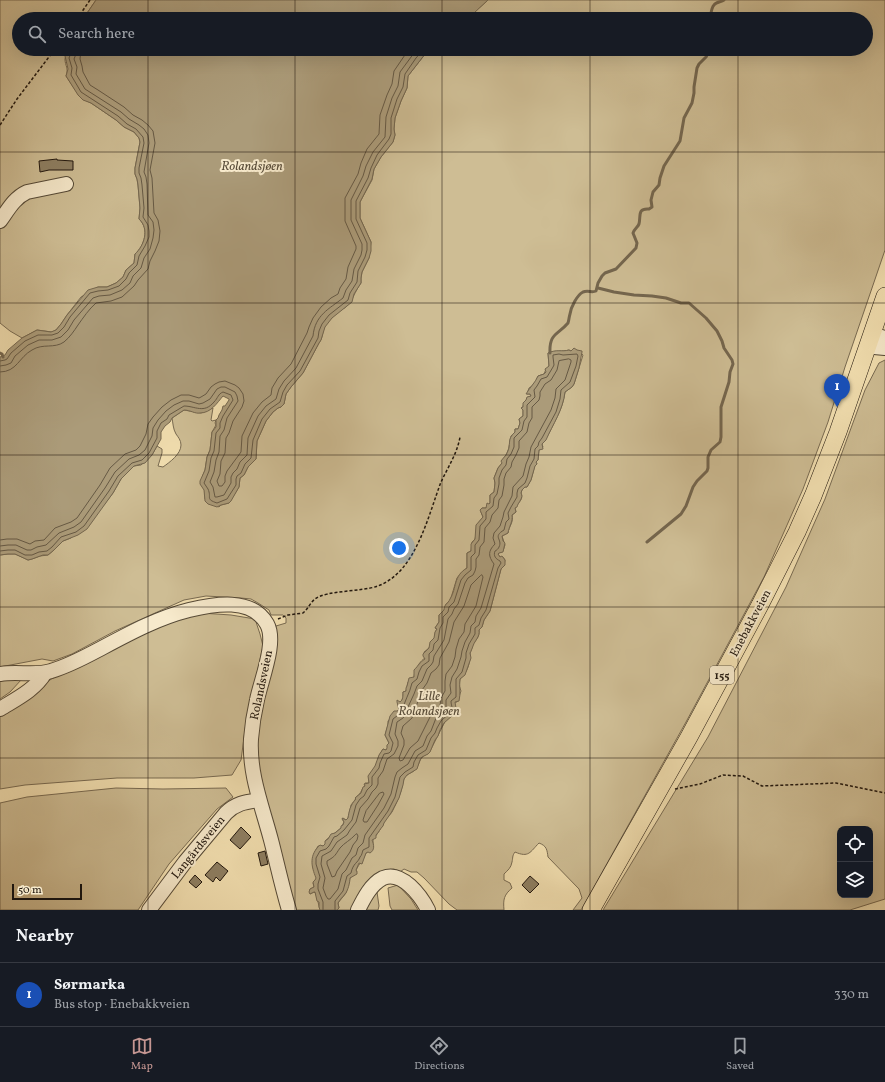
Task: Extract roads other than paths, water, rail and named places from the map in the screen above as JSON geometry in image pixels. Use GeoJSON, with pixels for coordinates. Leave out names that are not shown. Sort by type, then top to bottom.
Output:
{"type":"FeatureCollection","features":[{"type":"Feature","properties":{"kind":"main road","name":"Enebakkveien"},"geometry":{"type":"LineString","coordinates":[[591,910],[739,644],[797,532],[813,496],[875,339],[885,296]]}},
{"type":"Feature","properties":{"kind":"street"},"geometry":{"type":"LineString","coordinates":[[0,221],[15,201],[27,192],[66,184]]}},
{"type":"Feature","properties":{"kind":"street"},"geometry":{"type":"LineString","coordinates":[[875,339],[874,347],[885,348]]}},
{"type":"Feature","properties":{"kind":"street","name":"Rolandsveien"},"geometry":{"type":"LineString","coordinates":[[45,673],[74,662],[140,628],[178,613],[201,607],[224,605],[240,605],[257,612],[267,624],[270,634],[270,647],[254,714],[251,741],[252,768],[254,784],[271,839],[289,910]]}},
{"type":"Feature","properties":{"kind":"street"},"geometry":{"type":"LineString","coordinates":[[0,674],[17,672],[45,673]]}},
{"type":"Feature","properties":{"kind":"street"},"geometry":{"type":"LineString","coordinates":[[0,708],[34,687],[45,673]]}},
{"type":"Feature","properties":{"kind":"street","name":"Langårdsveien"},"geometry":{"type":"LineString","coordinates":[[149,910],[185,862],[231,808],[238,804],[259,800]]}},
{"type":"Feature","properties":{"kind":"street"},"geometry":{"type":"LineString","coordinates":[[358,910],[375,884],[384,878],[394,877],[403,880],[412,888],[428,910]]}},
{"type":"Feature","properties":{"kind":"water"},"geometry":{"type":"Polygon","coordinates":[[[96,0],[488,0],[475,12],[88,12],[96,0]]]}},
{"type":"Feature","properties":{"kind":"water","name":"Rolandsjøen"},"geometry":{"type":"Polygon","coordinates":[[[65,56],[424,56],[408,76],[407,88],[395,118],[395,135],[393,142],[374,169],[372,179],[360,202],[360,218],[371,242],[371,251],[362,272],[361,283],[354,294],[352,302],[332,318],[325,327],[321,340],[303,373],[286,394],[284,404],[273,412],[266,421],[257,441],[256,459],[240,478],[239,487],[231,501],[217,507],[208,504],[205,501],[204,490],[200,484],[210,450],[212,432],[216,427],[216,420],[223,406],[225,406],[229,400],[223,396],[213,407],[204,413],[184,410],[172,418],[161,432],[161,439],[152,455],[145,463],[134,466],[121,479],[113,493],[87,529],[78,535],[63,541],[48,555],[43,555],[28,560],[15,554],[0,555],[0,357],[5,355],[8,350],[22,338],[37,330],[51,332],[56,330],[88,290],[98,287],[107,287],[116,283],[123,277],[126,270],[134,263],[135,254],[141,247],[145,232],[139,219],[140,208],[138,185],[135,174],[140,142],[139,138],[134,132],[124,127],[91,103],[83,100],[66,76],[68,69],[65,56]]]}},
{"type":"Feature","properties":{"kind":"water","name":"Lille Rolandsjøen"},"geometry":{"type":"Polygon","coordinates":[[[574,348],[582,352],[574,384],[565,392],[557,417],[546,440],[542,444],[543,449],[539,450],[538,460],[536,462],[537,464],[531,480],[527,487],[522,490],[521,498],[517,507],[515,508],[516,512],[512,515],[508,533],[502,536],[505,543],[503,552],[498,554],[505,560],[505,565],[501,569],[490,611],[479,630],[478,637],[470,653],[471,658],[465,675],[460,679],[460,698],[459,701],[455,702],[456,708],[453,715],[444,723],[430,752],[422,757],[417,769],[407,775],[404,779],[399,798],[376,835],[376,838],[372,840],[374,846],[373,850],[370,853],[366,853],[362,864],[359,863],[356,870],[357,874],[350,878],[347,891],[338,903],[339,908],[337,910],[320,910],[315,892],[310,894],[309,892],[310,889],[314,887],[313,882],[316,878],[312,865],[314,853],[320,845],[323,846],[325,844],[325,841],[331,834],[335,833],[341,828],[344,822],[342,818],[346,820],[348,818],[349,811],[356,799],[355,798],[361,793],[363,787],[365,786],[364,784],[369,783],[368,776],[375,766],[383,749],[386,750],[387,748],[389,743],[385,735],[390,716],[394,711],[399,710],[397,700],[400,702],[402,700],[403,692],[406,691],[409,678],[414,677],[414,670],[425,659],[423,654],[429,648],[430,642],[434,638],[437,629],[435,628],[439,622],[439,615],[444,610],[452,595],[457,578],[467,568],[467,553],[471,551],[471,544],[475,539],[476,525],[483,517],[480,510],[482,508],[486,508],[487,503],[490,503],[490,495],[494,492],[494,478],[502,463],[501,461],[506,455],[511,437],[515,432],[515,429],[518,429],[520,423],[519,419],[523,416],[523,410],[521,408],[523,407],[523,403],[527,397],[531,396],[530,394],[526,394],[538,376],[546,372],[545,369],[549,366],[548,353],[556,351],[571,351],[574,348]]]}},
{"type":"Feature","properties":{"kind":"waterway"},"geometry":{"type":"LineString","coordinates":[[712,12],[713,6],[716,3],[724,0]]}},
{"type":"Feature","properties":{"kind":"waterway"},"geometry":{"type":"LineString","coordinates":[[550,353],[550,346],[553,338],[568,323],[572,308],[579,296],[585,291],[596,291],[602,276],[605,273],[616,269],[636,248],[637,243],[633,233],[639,224],[640,213],[641,211],[652,207],[651,200],[653,192],[659,185],[664,166],[680,141],[684,118],[692,103],[697,68],[706,56]]}},
{"type":"Feature","properties":{"kind":"waterway"},"geometry":{"type":"LineString","coordinates":[[598,288],[614,292],[666,298],[681,303],[689,303],[706,318],[717,331],[733,364],[721,407],[720,442],[711,450],[708,457],[707,471],[693,487],[686,506],[681,514],[647,542]]}},
{"type":"Feature","properties":{"kind":"waterway"},"geometry":{"type":"LineString","coordinates":[[0,353],[3,357]]}},
{"type":"Feature","properties":{"kind":"place","name":"Sørmarka"},"geometry":{"type":"Point","coordinates":[837,407]}}]}
